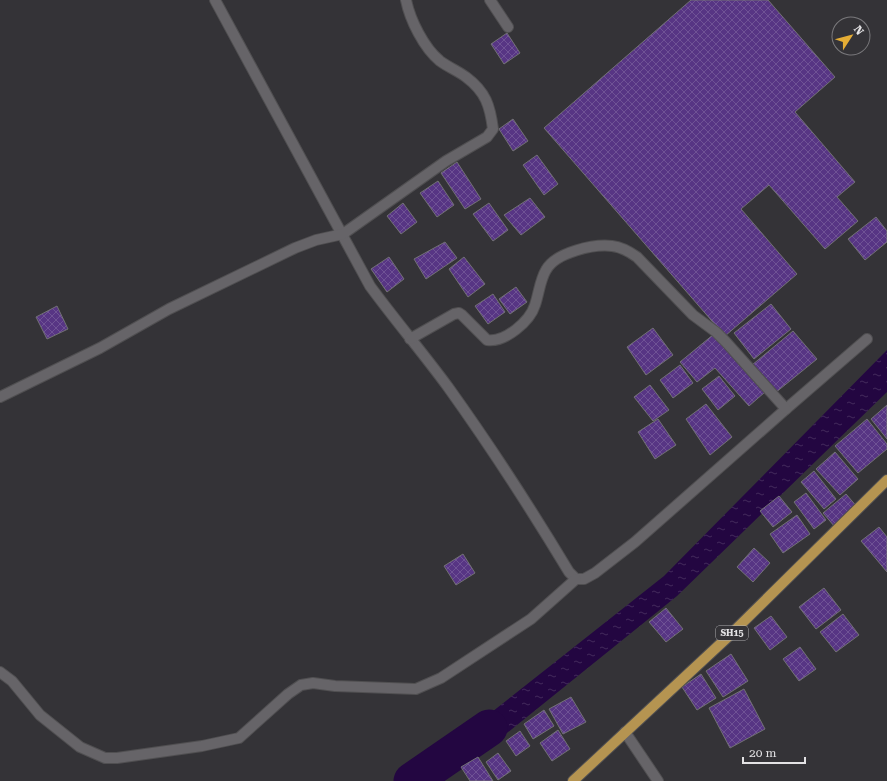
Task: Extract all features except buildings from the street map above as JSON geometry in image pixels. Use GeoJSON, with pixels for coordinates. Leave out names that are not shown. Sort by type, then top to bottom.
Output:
{"type":"FeatureCollection","features":[{"type":"Feature","properties":{"kind":"main road","name":"SH15"},"geometry":{"type":"LineString","coordinates":[[573,781],[730,634],[887,480]]}},
{"type":"Feature","properties":{"kind":"street"},"geometry":{"type":"LineString","coordinates":[[215,0],[370,286],[448,386],[525,499],[570,572],[576,579]]}},
{"type":"Feature","properties":{"kind":"street"},"geometry":{"type":"LineString","coordinates":[[0,397],[100,348],[176,306],[295,248],[316,240],[343,234],[446,161],[487,137],[493,129],[487,99],[478,87],[466,77],[440,60],[425,44],[408,11],[406,0]]}},
{"type":"Feature","properties":{"kind":"street"},"geometry":{"type":"LineString","coordinates":[[490,0],[508,27]]}},
{"type":"Feature","properties":{"kind":"street"},"geometry":{"type":"LineString","coordinates":[[410,339],[454,314],[459,313],[487,340],[499,340],[509,335],[530,316],[535,306],[546,270],[553,262],[565,255],[593,246],[614,246],[638,256],[693,315],[716,332],[726,342],[786,409]]}},
{"type":"Feature","properties":{"kind":"street"},"geometry":{"type":"LineString","coordinates":[[0,672],[12,681],[40,715],[80,746],[105,758],[117,758],[202,746],[239,738],[288,694],[301,686],[313,683],[335,686],[416,689],[441,678],[531,619],[576,579],[584,579],[595,573],[635,542],[867,339]]}},
{"type":"Feature","properties":{"kind":"street"},"geometry":{"type":"LineString","coordinates":[[625,732],[658,781]]}},
{"type":"Feature","properties":{"kind":"water"},"geometry":{"type":"Polygon","coordinates":[[[887,350],[887,392],[677,596],[497,741],[483,719],[664,576],[887,350]]]}},
{"type":"Feature","properties":{"kind":"waterway"},"geometry":{"type":"LineString","coordinates":[[412,781],[489,728]]}}]}
